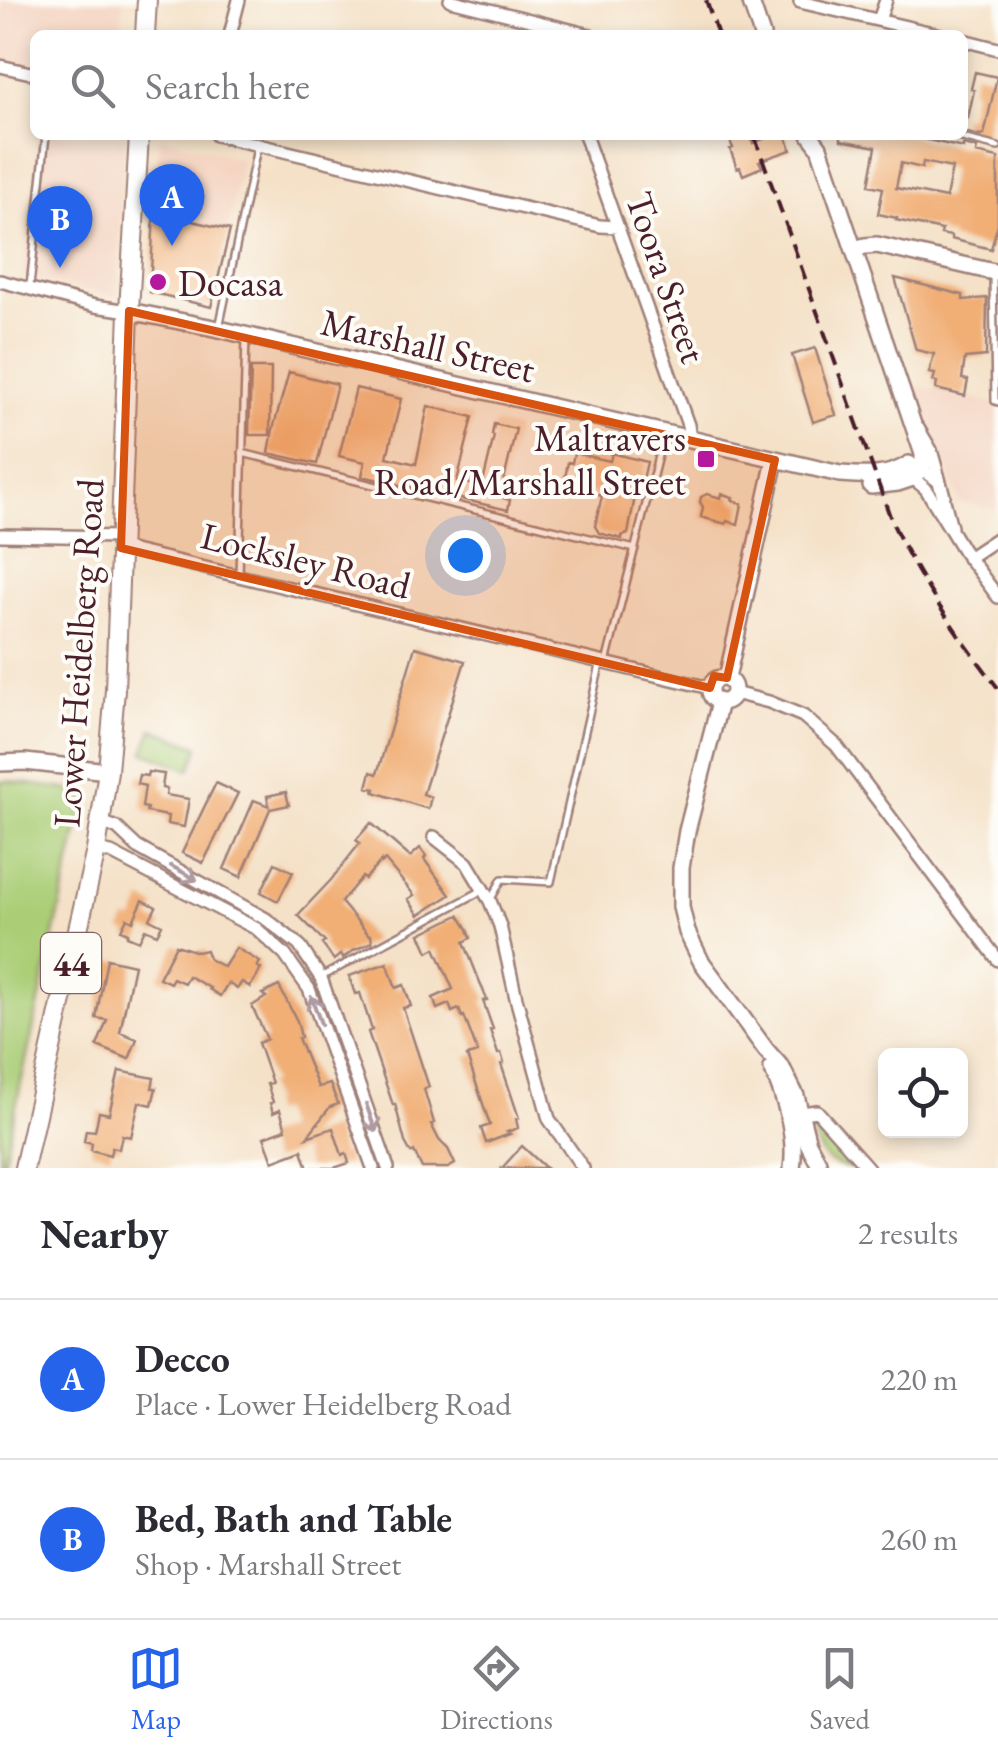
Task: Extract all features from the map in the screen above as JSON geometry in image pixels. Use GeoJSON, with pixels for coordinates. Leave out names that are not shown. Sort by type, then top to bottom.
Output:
{"type":"FeatureCollection","features":[{"type":"Feature","properties":{"kind":"main road"},"geometry":{"type":"LineString","coordinates":[[145,30],[147,0]]}},
{"type":"Feature","properties":{"kind":"main road","name":"Lower Heidelberg Road"},"geometry":{"type":"LineString","coordinates":[[24,1168],[96,850],[108,771],[116,690],[139,140]]}},
{"type":"Feature","properties":{"kind":"street"},"geometry":{"type":"LineString","coordinates":[[231,30],[239,0]]}},
{"type":"Feature","properties":{"kind":"street"},"geometry":{"type":"LineString","coordinates":[[450,0],[548,30]]}},
{"type":"Feature","properties":{"kind":"street"},"geometry":{"type":"LineString","coordinates":[[750,0],[760,30]]}},
{"type":"Feature","properties":{"kind":"street"},"geometry":{"type":"LineString","coordinates":[[880,20],[886,0]]}},
{"type":"Feature","properties":{"kind":"street"},"geometry":{"type":"LineString","coordinates":[[800,2],[921,30]]}},
{"type":"Feature","properties":{"kind":"street"},"geometry":{"type":"LineString","coordinates":[[968,41],[998,48]]}},
{"type":"Feature","properties":{"kind":"street"},"geometry":{"type":"LineString","coordinates":[[0,66],[30,73]]}},
{"type":"Feature","properties":{"kind":"street"},"geometry":{"type":"LineString","coordinates":[[239,140],[600,226],[618,227]]}},
{"type":"Feature","properties":{"kind":"street","name":"Toora Street"},"geometry":{"type":"LineString","coordinates":[[588,140],[690,440]]}},
{"type":"Feature","properties":{"kind":"street"},"geometry":{"type":"LineString","coordinates":[[813,140],[924,457],[915,470]]}},
{"type":"Feature","properties":{"kind":"street"},"geometry":{"type":"LineString","coordinates":[[854,249],[877,246],[996,273]]}},
{"type":"Feature","properties":{"kind":"street","name":"Marshall Street"},"geometry":{"type":"LineString","coordinates":[[0,281],[95,306],[246,335],[840,474],[882,475],[915,470]]}},
{"type":"Feature","properties":{"kind":"street"},"geometry":{"type":"LineString","coordinates":[[912,422],[930,446],[953,531]]}},
{"type":"Feature","properties":{"kind":"street"},"geometry":{"type":"LineString","coordinates":[[775,460],[727,691],[687,832],[680,868],[681,907],[701,961],[782,1068],[802,1113],[808,1143],[822,1166]]}},
{"type":"Feature","properties":{"kind":"street"},"geometry":{"type":"LineString","coordinates":[[915,470],[938,480],[944,496]]}},
{"type":"Feature","properties":{"kind":"street"},"geometry":{"type":"LineString","coordinates":[[915,470],[968,558],[998,596]]}},
{"type":"Feature","properties":{"kind":"street","name":"Locksley Road"},"geometry":{"type":"LineString","coordinates":[[0,535],[121,543],[710,688]]}},
{"type":"Feature","properties":{"kind":"street"},"geometry":{"type":"LineString","coordinates":[[968,558],[998,538]]}},
{"type":"Feature","properties":{"kind":"street"},"geometry":{"type":"LineString","coordinates":[[710,688],[711,695],[727,691],[803,716],[836,744],[998,960]]}},
{"type":"Feature","properties":{"kind":"street"},"geometry":{"type":"LineString","coordinates":[[0,763],[108,771]]}},
{"type":"Feature","properties":{"kind":"street"},"geometry":{"type":"LineString","coordinates":[[101,822],[117,828],[137,847],[266,918],[299,944],[321,978],[388,1168]]}},
{"type":"Feature","properties":{"kind":"street"},"geometry":{"type":"LineString","coordinates":[[434,837],[467,863],[487,896],[500,926],[549,1119],[583,1168]]}},
{"type":"Feature","properties":{"kind":"street"},"geometry":{"type":"LineString","coordinates":[[96,850],[111,853],[257,929],[285,955],[308,989],[372,1168]]}},
{"type":"Feature","properties":{"kind":"street"},"geometry":{"type":"LineString","coordinates":[[766,1050],[786,1105],[792,1168]]}},
{"type":"Feature","properties":{"kind":"street"},"geometry":{"type":"LineString","coordinates":[[802,1113],[816,1110],[868,1168]]}},
{"type":"Feature","properties":{"kind":"street"},"geometry":{"type":"LineString","coordinates":[[792,1168],[804,1159],[822,1166]]}},
{"type":"Feature","properties":{"kind":"lane"},"geometry":{"type":"LineString","coordinates":[[968,139],[998,146]]}},
{"type":"Feature","properties":{"kind":"lane"},"geometry":{"type":"LineString","coordinates":[[30,289],[45,140]]}},
{"type":"Feature","properties":{"kind":"lane"},"geometry":{"type":"LineString","coordinates":[[219,329],[257,144]]}},
{"type":"Feature","properties":{"kind":"lane"},"geometry":{"type":"LineString","coordinates":[[996,273],[998,402]]}},
{"type":"Feature","properties":{"kind":"lane"},"geometry":{"type":"LineString","coordinates":[[239,574],[246,335]]}},
{"type":"Feature","properties":{"kind":"lane"},"geometry":{"type":"LineString","coordinates":[[321,978],[487,896],[502,880],[552,882],[663,434]]}},
{"type":"Feature","properties":{"kind":"lane"},"geometry":{"type":"LineString","coordinates":[[242,453],[635,549]]}},
{"type":"Feature","properties":{"kind":"highlighted area"},"geometry":{"type":"Polygon","coordinates":[[[129,311],[775,460],[727,678],[714,676],[710,688],[121,548],[129,311]]]}},
{"type":"Feature","properties":{"kind":"shaded area"},"geometry":{"type":"Polygon","coordinates":[[[0,0],[123,0],[121,30],[30,30],[30,69],[0,61],[0,0]]]}},
{"type":"Feature","properties":{"kind":"shaded area"},"geometry":{"type":"Polygon","coordinates":[[[38,140],[125,140],[117,298],[23,276],[38,140]]]}},
{"type":"Feature","properties":{"kind":"shaded area"},"geometry":{"type":"Polygon","coordinates":[[[160,140],[244,159],[227,228],[154,210],[160,140]]]}},
{"type":"Feature","properties":{"kind":"shaded area"},"geometry":{"type":"Polygon","coordinates":[[[913,385],[998,404],[998,510],[960,502],[913,385]]]}},
{"type":"Feature","properties":{"kind":"green space"},"geometry":{"type":"Polygon","coordinates":[[[153,729],[199,747],[190,770],[144,752],[153,729]]]}},
{"type":"Feature","properties":{"kind":"green space"},"geometry":{"type":"Polygon","coordinates":[[[0,782],[86,792],[0,1168],[0,782]]]}},
{"type":"Feature","properties":{"kind":"green space"},"geometry":{"type":"Polygon","coordinates":[[[809,1117],[860,1168],[836,1165],[823,1155],[809,1117]]]}},
{"type":"Feature","properties":{"kind":"building"},"geometry":{"type":"Polygon","coordinates":[[[975,72],[997,77],[984,135],[980,136],[968,133],[974,90],[971,89],[975,72]]]}},
{"type":"Feature","properties":{"kind":"building"},"geometry":{"type":"Polygon","coordinates":[[[788,140],[791,150],[759,161],[762,167],[743,175],[737,168],[730,141],[788,140]]]}},
{"type":"Feature","properties":{"kind":"building"},"geometry":{"type":"Polygon","coordinates":[[[841,140],[928,140],[977,148],[976,153],[998,158],[998,224],[991,249],[951,239],[941,234],[942,230],[878,214],[883,188],[869,185],[876,147],[841,140]],[[923,162],[922,168],[901,163],[896,188],[946,198],[952,168],[923,162]]]}},
{"type":"Feature","properties":{"kind":"building"},"geometry":{"type":"Polygon","coordinates":[[[154,212],[230,230],[211,307],[150,292],[154,212]]]}},
{"type":"Feature","properties":{"kind":"building"},"geometry":{"type":"Polygon","coordinates":[[[895,278],[963,295],[963,300],[987,298],[986,356],[965,358],[965,396],[936,389],[935,374],[929,373],[934,354],[916,350],[895,278]]]}},
{"type":"Feature","properties":{"kind":"building"},"geometry":{"type":"Polygon","coordinates":[[[815,348],[836,415],[813,422],[792,355],[815,348]]]}},
{"type":"Feature","properties":{"kind":"building"},"geometry":{"type":"Polygon","coordinates":[[[251,368],[271,368],[270,435],[249,435],[251,368]]]}},
{"type":"Feature","properties":{"kind":"building"},"geometry":{"type":"Polygon","coordinates":[[[289,372],[337,384],[317,464],[269,453],[289,372]]]}},
{"type":"Feature","properties":{"kind":"building"},"geometry":{"type":"Polygon","coordinates":[[[356,388],[401,399],[387,457],[416,464],[428,406],[473,417],[457,481],[482,487],[494,424],[516,429],[500,497],[510,500],[508,510],[362,476],[365,462],[339,456],[356,388]]]}},
{"type":"Feature","properties":{"kind":"building"},"geometry":{"type":"Polygon","coordinates":[[[574,453],[610,461],[612,453],[647,462],[628,534],[622,539],[599,533],[595,526],[602,496],[584,491],[585,486],[565,478],[574,453]]]}},
{"type":"Feature","properties":{"kind":"building"},"geometry":{"type":"Polygon","coordinates":[[[701,497],[733,497],[742,504],[738,524],[701,517],[701,497]]]}},
{"type":"Feature","properties":{"kind":"building"},"geometry":{"type":"Polygon","coordinates":[[[415,647],[465,661],[423,794],[431,797],[428,809],[367,787],[371,772],[377,774],[415,647]]]}},
{"type":"Feature","properties":{"kind":"building"},"geometry":{"type":"Polygon","coordinates":[[[148,772],[164,774],[162,788],[167,789],[166,795],[189,799],[184,827],[167,824],[168,816],[146,812],[147,808],[142,807],[145,786],[137,784],[139,775],[147,776],[148,772]]]}},
{"type":"Feature","properties":{"kind":"building"},"geometry":{"type":"Polygon","coordinates":[[[216,783],[238,793],[203,863],[182,853],[216,783]]]}},
{"type":"Feature","properties":{"kind":"building"},"geometry":{"type":"Polygon","coordinates":[[[286,792],[289,805],[270,809],[241,877],[224,869],[254,800],[269,806],[267,796],[286,792]]]}},
{"type":"Feature","properties":{"kind":"building"},"geometry":{"type":"Polygon","coordinates":[[[371,823],[410,857],[420,848],[450,895],[419,915],[408,899],[414,895],[385,860],[381,861],[341,902],[371,935],[372,942],[334,960],[322,944],[325,942],[298,915],[331,880],[371,823]]]}},
{"type":"Feature","properties":{"kind":"building"},"geometry":{"type":"Polygon","coordinates":[[[275,863],[293,872],[278,901],[261,892],[275,863]]]}},
{"type":"Feature","properties":{"kind":"building"},"geometry":{"type":"Polygon","coordinates":[[[143,900],[156,907],[150,919],[162,925],[157,934],[145,929],[139,941],[121,930],[127,918],[133,921],[143,900]]]}},
{"type":"Feature","properties":{"kind":"building"},"geometry":{"type":"Polygon","coordinates":[[[459,915],[471,938],[464,942],[487,1000],[483,1001],[493,1029],[490,1030],[498,1054],[501,1053],[519,1118],[518,1128],[486,1143],[481,1128],[490,1125],[467,1056],[478,1053],[459,1009],[452,1012],[449,1004],[437,1009],[433,998],[453,989],[435,948],[428,952],[420,934],[459,915]]]}},
{"type":"Feature","properties":{"kind":"building"},"geometry":{"type":"Polygon","coordinates":[[[176,945],[197,952],[206,950],[209,959],[224,967],[236,948],[260,962],[257,966],[261,969],[250,987],[242,982],[237,989],[228,983],[220,996],[188,976],[184,983],[173,978],[170,983],[159,978],[176,945]]]}},
{"type":"Feature","properties":{"kind":"building"},"geometry":{"type":"Polygon","coordinates":[[[107,959],[134,965],[120,1032],[137,1039],[129,1059],[97,1046],[107,1020],[96,1018],[107,959]]]}},
{"type":"Feature","properties":{"kind":"building"},"geometry":{"type":"Polygon","coordinates":[[[387,963],[396,988],[404,985],[411,1006],[403,1008],[429,1087],[424,1089],[434,1123],[431,1124],[455,1164],[448,1168],[422,1168],[405,1142],[368,1032],[372,1030],[360,993],[355,994],[349,976],[387,963]]]}},
{"type":"Feature","properties":{"kind":"building"},"geometry":{"type":"Polygon","coordinates":[[[279,986],[297,1021],[301,1037],[298,1038],[318,1087],[330,1084],[338,1104],[330,1107],[307,1137],[333,1128],[342,1155],[346,1153],[349,1163],[334,1168],[308,1168],[302,1150],[273,1161],[264,1137],[286,1129],[280,1110],[273,1113],[270,1103],[273,1102],[267,1084],[272,1083],[258,1043],[267,1039],[252,1006],[266,997],[262,994],[279,986]]]}},
{"type":"Feature","properties":{"kind":"building"},"geometry":{"type":"Polygon","coordinates":[[[119,1071],[154,1078],[152,1088],[156,1088],[152,1105],[139,1102],[131,1137],[122,1135],[119,1149],[112,1147],[110,1155],[91,1150],[92,1143],[84,1141],[86,1130],[95,1131],[99,1112],[109,1114],[119,1071]]]}},
{"type":"Feature","properties":{"kind":"building"},"geometry":{"type":"Polygon","coordinates":[[[522,1146],[546,1168],[502,1168],[522,1146]]]}},
{"type":"Feature","properties":{"kind":"railway"},"geometry":{"type":"LineString","coordinates":[[706,0],[716,30]]}},
{"type":"Feature","properties":{"kind":"railway"},"geometry":{"type":"LineString","coordinates":[[756,140],[892,522],[940,608],[998,688]]}},
{"type":"Feature","properties":{"kind":"place","name":"Decco"},"geometry":{"type":"Point","coordinates":[172,246]}},
{"type":"Feature","properties":{"kind":"place","name":"Bed, Bath and Table"},"geometry":{"type":"Point","coordinates":[60,268]}},
{"type":"Feature","properties":{"kind":"place","name":"Docasa"},"geometry":{"type":"Point","coordinates":[158,282]}},
{"type":"Feature","properties":{"kind":"place","name":"Maltravers Road/Marshall Street"},"geometry":{"type":"Point","coordinates":[706,459]}}]}
